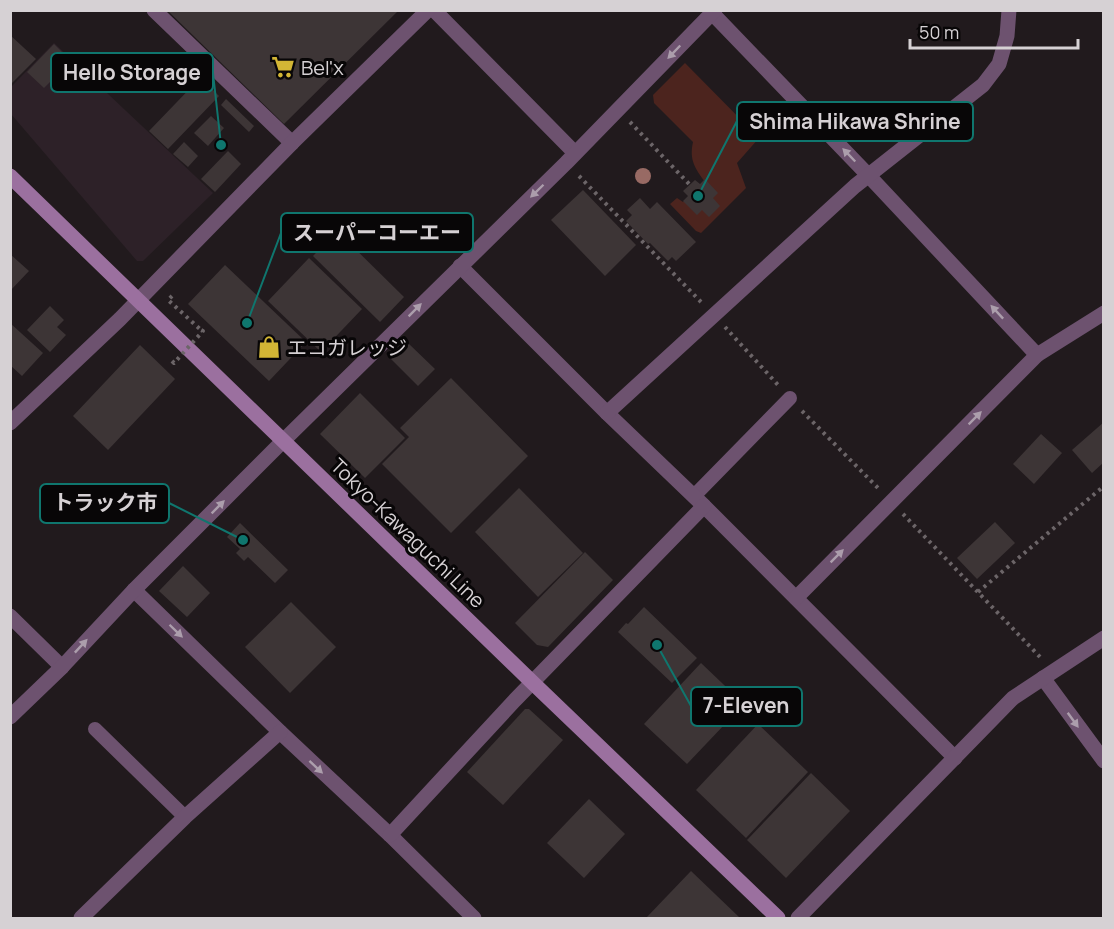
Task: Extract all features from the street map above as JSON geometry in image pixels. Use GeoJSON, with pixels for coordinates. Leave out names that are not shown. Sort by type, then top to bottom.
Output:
{"type":"FeatureCollection","features":[{"type":"Feature","properties":{"kind":"main road","name":"Tokyo-Kawaguchi Line"},"geometry":{"type":"LineString","coordinates":[[10,177],[778,918]]}},
{"type":"Feature","properties":{"kind":"street"},"geometry":{"type":"LineString","coordinates":[[154,10],[292,142]]}},
{"type":"Feature","properties":{"kind":"street"},"geometry":{"type":"LineString","coordinates":[[10,423],[139,300],[292,142],[428,10]]}},
{"type":"Feature","properties":{"kind":"street"},"geometry":{"type":"LineString","coordinates":[[435,10],[571,158]]}},
{"type":"Feature","properties":{"kind":"street"},"geometry":{"type":"LineString","coordinates":[[607,413],[846,194],[983,85],[999,64],[1007,36],[1009,10]]}},
{"type":"Feature","properties":{"kind":"street"},"geometry":{"type":"LineString","coordinates":[[10,717],[62,667],[134,590],[283,441],[571,158],[713,12],[1037,355]]}},
{"type":"Feature","properties":{"kind":"street"},"geometry":{"type":"LineString","coordinates":[[460,266],[699,501],[954,759]]}},
{"type":"Feature","properties":{"kind":"street"},"geometry":{"type":"LineString","coordinates":[[796,598],[1037,355],[1104,313]]}},
{"type":"Feature","properties":{"kind":"street"},"geometry":{"type":"LineString","coordinates":[[390,835],[699,501]]}},
{"type":"Feature","properties":{"kind":"street"},"geometry":{"type":"LineString","coordinates":[[134,590],[390,835],[469,917]]}},
{"type":"Feature","properties":{"kind":"street"},"geometry":{"type":"LineString","coordinates":[[10,616],[62,667]]}},
{"type":"Feature","properties":{"kind":"street"},"geometry":{"type":"LineString","coordinates":[[798,918],[1013,698],[1104,638]]}},
{"type":"Feature","properties":{"kind":"street"},"geometry":{"type":"LineString","coordinates":[[1049,675],[1104,761]]}},
{"type":"Feature","properties":{"kind":"street"},"geometry":{"type":"LineString","coordinates":[[81,918],[185,818],[280,732]]}},
{"type":"Feature","properties":{"kind":"lane"},"geometry":{"type":"LineString","coordinates":[[699,501],[789,398]]}},
{"type":"Feature","properties":{"kind":"lane"},"geometry":{"type":"LineString","coordinates":[[95,729],[185,818]]}},
{"type":"Feature","properties":{"kind":"path"},"geometry":{"type":"LineString","coordinates":[[618,109],[690,185]]}},
{"type":"Feature","properties":{"kind":"path"},"geometry":{"type":"LineString","coordinates":[[571,158],[715,315]]}},
{"type":"Feature","properties":{"kind":"path"},"geometry":{"type":"LineString","coordinates":[[171,299],[203,331],[174,363],[172,361]]}},
{"type":"Feature","properties":{"kind":"path"},"geometry":{"type":"LineString","coordinates":[[978,592],[1104,486]]}},
{"type":"Feature","properties":{"kind":"path"},"geometry":{"type":"LineString","coordinates":[[891,502],[978,592],[1049,675]]}},
{"type":"Feature","properties":{"kind":"shaded area"},"geometry":{"type":"Polygon","coordinates":[[[54,43],[213,193],[143,261],[137,261],[11,114],[10,88],[54,43]]]}},
{"type":"Feature","properties":{"kind":"shaded area"},"geometry":{"type":"Polygon","coordinates":[[[685,63],[759,138],[737,163],[746,188],[701,233],[696,231],[670,204],[677,198],[683,202],[705,182],[694,163],[693,142],[654,103],[653,95],[685,63]]]}},
{"type":"Feature","properties":{"kind":"building","name":"Bel'x"},"geometry":{"type":"Polygon","coordinates":[[[167,10],[399,10],[284,124],[167,10]]]}},
{"type":"Feature","properties":{"kind":"building"},"geometry":{"type":"Polygon","coordinates":[[[10,35],[36,59],[10,85],[10,35]]]}},
{"type":"Feature","properties":{"kind":"building"},"geometry":{"type":"Polygon","coordinates":[[[54,44],[71,61],[44,88],[27,72],[54,44]]]}},
{"type":"Feature","properties":{"kind":"building"},"geometry":{"type":"Polygon","coordinates":[[[202,76],[219,96],[168,149],[149,131],[202,76]]]}},
{"type":"Feature","properties":{"kind":"building"},"geometry":{"type":"Polygon","coordinates":[[[226,99],[254,126],[249,132],[221,105],[226,99]]]}},
{"type":"Feature","properties":{"kind":"building"},"geometry":{"type":"Polygon","coordinates":[[[211,116],[224,128],[208,146],[194,133],[211,116]]]}},
{"type":"Feature","properties":{"kind":"building"},"geometry":{"type":"Polygon","coordinates":[[[184,142],[198,156],[188,167],[173,154],[184,142]]]}},
{"type":"Feature","properties":{"kind":"building"},"geometry":{"type":"Polygon","coordinates":[[[228,151],[241,164],[215,192],[201,179],[228,151]]]}},
{"type":"Feature","properties":{"kind":"building"},"geometry":{"type":"Polygon","coordinates":[[[705,179],[718,193],[713,198],[720,206],[709,217],[702,210],[697,215],[683,201],[688,196],[683,191],[695,180],[700,184],[705,179]]]}},
{"type":"Feature","properties":{"kind":"building"},"geometry":{"type":"Polygon","coordinates":[[[583,190],[636,245],[605,276],[551,220],[583,190]]]}},
{"type":"Feature","properties":{"kind":"building"},"geometry":{"type":"Polygon","coordinates":[[[640,198],[650,209],[657,202],[696,242],[676,261],[672,257],[668,261],[626,221],[632,215],[627,210],[640,198]]]}},
{"type":"Feature","properties":{"kind":"building"},"geometry":{"type":"Polygon","coordinates":[[[337,231],[404,297],[380,322],[313,256],[337,231]]]}},
{"type":"Feature","properties":{"kind":"building"},"geometry":{"type":"Polygon","coordinates":[[[10,254],[29,271],[10,291],[10,254]]]}},
{"type":"Feature","properties":{"kind":"building"},"geometry":{"type":"Polygon","coordinates":[[[309,258],[362,309],[321,352],[268,301],[309,258]]]}},
{"type":"Feature","properties":{"kind":"building"},"geometry":{"type":"Polygon","coordinates":[[[225,265],[306,342],[269,381],[188,304],[225,265]]]}},
{"type":"Feature","properties":{"kind":"building"},"geometry":{"type":"Polygon","coordinates":[[[50,306],[64,320],[57,327],[66,335],[50,352],[27,330],[50,306]]]}},
{"type":"Feature","properties":{"kind":"building"},"geometry":{"type":"Polygon","coordinates":[[[10,323],[43,353],[22,376],[10,365],[10,323]]]}},
{"type":"Feature","properties":{"kind":"building"},"geometry":{"type":"Polygon","coordinates":[[[398,344],[404,349],[409,344],[435,369],[418,386],[387,355],[398,344]]]}},
{"type":"Feature","properties":{"kind":"building"},"geometry":{"type":"Polygon","coordinates":[[[140,345],[175,379],[108,450],[73,416],[140,345]]]}},
{"type":"Feature","properties":{"kind":"building"},"geometry":{"type":"Polygon","coordinates":[[[451,378],[528,456],[451,533],[382,464],[409,437],[400,428],[451,378]]]}},
{"type":"Feature","properties":{"kind":"building"},"geometry":{"type":"Polygon","coordinates":[[[360,393],[405,438],[365,478],[320,434],[360,393]]]}},
{"type":"Feature","properties":{"kind":"building"},"geometry":{"type":"Polygon","coordinates":[[[1104,422],[1104,462],[1092,473],[1072,450],[1104,422]]]}},
{"type":"Feature","properties":{"kind":"building"},"geometry":{"type":"Polygon","coordinates":[[[1041,434],[1062,453],[1034,484],[1013,464],[1041,434]]]}},
{"type":"Feature","properties":{"kind":"building"},"geometry":{"type":"Polygon","coordinates":[[[519,488],[583,553],[538,597],[475,532],[519,488]]]}},
{"type":"Feature","properties":{"kind":"building"},"geometry":{"type":"Polygon","coordinates":[[[995,522],[1015,543],[977,579],[957,558],[995,522]]]}},
{"type":"Feature","properties":{"kind":"building"},"geometry":{"type":"Polygon","coordinates":[[[240,523],[288,570],[275,583],[248,557],[244,561],[236,553],[240,549],[227,537],[240,523]]]}},
{"type":"Feature","properties":{"kind":"building"},"geometry":{"type":"Polygon","coordinates":[[[585,552],[613,580],[548,647],[537,645],[515,623],[585,552]]]}},
{"type":"Feature","properties":{"kind":"building"},"geometry":{"type":"Polygon","coordinates":[[[183,566],[210,593],[187,617],[159,591],[183,566]]]}},
{"type":"Feature","properties":{"kind":"building"},"geometry":{"type":"Polygon","coordinates":[[[291,602],[336,647],[290,693],[245,647],[291,602]]]}},
{"type":"Feature","properties":{"kind":"building"},"geometry":{"type":"Polygon","coordinates":[[[644,607],[697,658],[672,683],[618,632],[644,607]]]}},
{"type":"Feature","properties":{"kind":"building"},"geometry":{"type":"Polygon","coordinates":[[[701,663],[744,704],[687,764],[644,724],[701,663]]]}},
{"type":"Feature","properties":{"kind":"building"},"geometry":{"type":"Polygon","coordinates":[[[525,709],[529,709],[563,740],[503,805],[467,772],[525,709]]]}},
{"type":"Feature","properties":{"kind":"building"},"geometry":{"type":"Polygon","coordinates":[[[758,724],[808,772],[746,838],[696,790],[758,724]]]}},
{"type":"Feature","properties":{"kind":"building"},"geometry":{"type":"Polygon","coordinates":[[[811,773],[850,811],[786,878],[747,840],[811,773]]]}},
{"type":"Feature","properties":{"kind":"building"},"geometry":{"type":"Polygon","coordinates":[[[589,799],[625,834],[584,878],[547,843],[589,799]]]}},
{"type":"Feature","properties":{"kind":"building"},"geometry":{"type":"Polygon","coordinates":[[[691,871],[739,917],[646,918],[691,871]]]}},
{"type":"Feature","properties":{"kind":"place","name":"Bel'x"},"geometry":{"type":"Point","coordinates":[283,67]}},
{"type":"Feature","properties":{"kind":"place","name":"Hello Storage"},"geometry":{"type":"Point","coordinates":[221,145]}},
{"type":"Feature","properties":{"kind":"place","name":"Shima Hikawa Shrine"},"geometry":{"type":"Point","coordinates":[698,196]}},
{"type":"Feature","properties":{"kind":"place","name":"スーパーコーエー"},"geometry":{"type":"Point","coordinates":[247,323]}},
{"type":"Feature","properties":{"kind":"place","name":"エコガレッジ"},"geometry":{"type":"Point","coordinates":[269,347]}},
{"type":"Feature","properties":{"kind":"place","name":"トラック市"},"geometry":{"type":"Point","coordinates":[243,540]}},
{"type":"Feature","properties":{"kind":"place","name":"7-Eleven"},"geometry":{"type":"Point","coordinates":[657,645]}}]}
